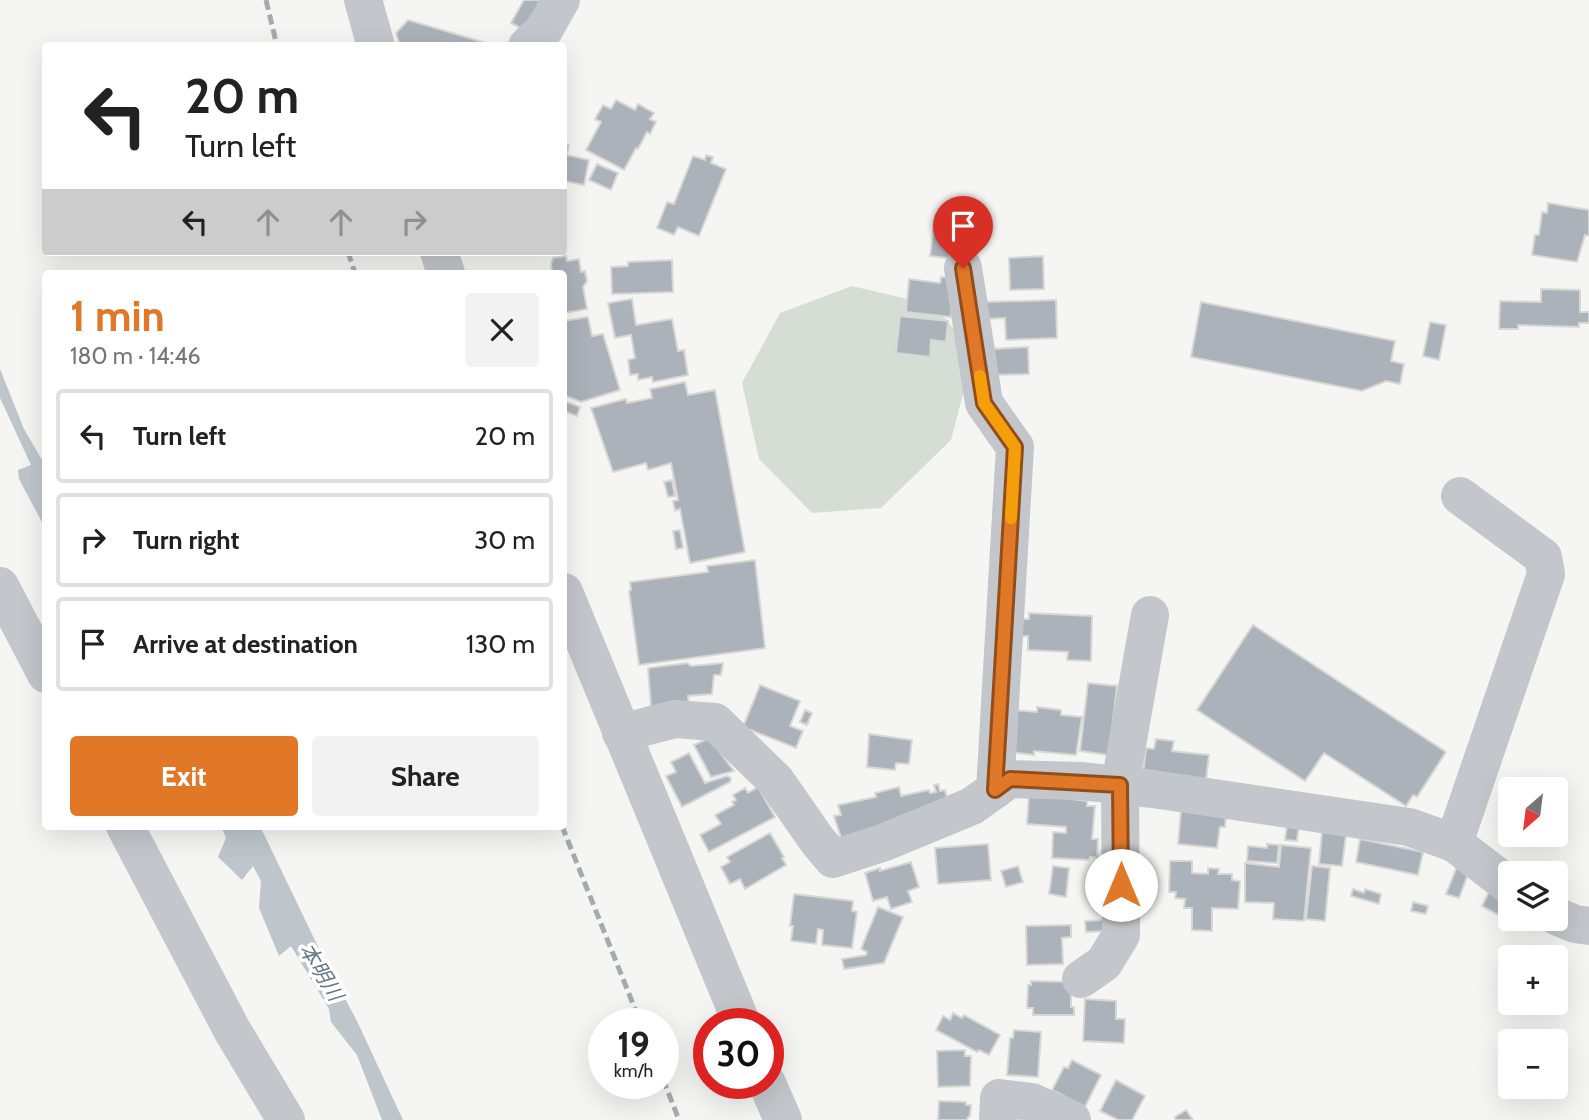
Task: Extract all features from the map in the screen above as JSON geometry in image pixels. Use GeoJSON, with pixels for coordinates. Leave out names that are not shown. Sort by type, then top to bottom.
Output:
{"type":"FeatureCollection","features":[{"type":"Feature","properties":{"kind":"street"},"geometry":{"type":"LineString","coordinates":[[363,0],[375,42]]}},
{"type":"Feature","properties":{"kind":"street"},"geometry":{"type":"LineString","coordinates":[[531,42],[544,30],[561,0]]}},
{"type":"Feature","properties":{"kind":"street"},"geometry":{"type":"LineString","coordinates":[[963,268],[984,403],[1015,447],[995,790]]}},
{"type":"Feature","properties":{"kind":"street"},"geometry":{"type":"LineString","coordinates":[[1454,842],[1546,574],[1543,557],[1460,496]]}},
{"type":"Feature","properties":{"kind":"street"},"geometry":{"type":"LineString","coordinates":[[0,586],[42,666]]}},
{"type":"Feature","properties":{"kind":"street"},"geometry":{"type":"LineString","coordinates":[[567,599],[735,1008]]}},
{"type":"Feature","properties":{"kind":"street"},"geometry":{"type":"LineString","coordinates":[[1081,979],[1104,963],[1121,935],[1120,785],[1150,615]]}},
{"type":"Feature","properties":{"kind":"street"},"geometry":{"type":"LineString","coordinates":[[621,733],[676,719],[715,722],[776,781],[833,859],[885,842],[972,806],[1010,779],[1120,785],[1409,827],[1454,842],[1498,877]]}},
{"type":"Feature","properties":{"kind":"street"},"geometry":{"type":"LineString","coordinates":[[127,830],[232,1030],[286,1120]]}},
{"type":"Feature","properties":{"kind":"street"},"geometry":{"type":"LineString","coordinates":[[1568,921],[1589,926]]}},
{"type":"Feature","properties":{"kind":"street"},"geometry":{"type":"LineString","coordinates":[[998,1120],[999,1098],[1032,1102],[1072,1120]]}},
{"type":"Feature","properties":{"kind":"street"},"geometry":{"type":"LineString","coordinates":[[774,1099],[783,1120]]}},
{"type":"Feature","properties":{"kind":"shaded area"},"geometry":{"type":"Polygon","coordinates":[[[852,286],[933,305],[974,352],[951,440],[881,508],[812,513],[759,459],[742,383],[780,313],[852,286]]]}},
{"type":"Feature","properties":{"kind":"water"},"geometry":{"type":"Polygon","coordinates":[[[0,369],[24,429],[42,460],[42,522],[19,479],[18,470],[31,465],[0,398],[0,369]]]}},
{"type":"Feature","properties":{"kind":"water","name":"本明川"},"geometry":{"type":"Polygon","coordinates":[[[223,830],[262,830],[403,1120],[382,1120],[357,1055],[331,1022],[329,1009],[291,946],[279,956],[259,908],[261,881],[253,866],[242,880],[218,857],[226,838],[223,830]]]}},
{"type":"Feature","properties":{"kind":"building"},"geometry":{"type":"Polygon","coordinates":[[[524,0],[546,0],[528,32],[511,23],[524,0]]]}},
{"type":"Feature","properties":{"kind":"building"},"geometry":{"type":"Polygon","coordinates":[[[408,20],[482,42],[399,42],[396,33],[408,20]]]}},
{"type":"Feature","properties":{"kind":"building"},"geometry":{"type":"Polygon","coordinates":[[[616,100],[635,110],[638,104],[654,113],[650,119],[656,122],[650,134],[647,132],[638,149],[636,148],[624,170],[586,150],[601,122],[595,119],[603,105],[611,109],[616,100]]]}},
{"type":"Feature","properties":{"kind":"building"},"geometry":{"type":"Polygon","coordinates":[[[567,155],[589,160],[584,185],[567,182],[567,155]]]}},
{"type":"Feature","properties":{"kind":"building"},"geometry":{"type":"Polygon","coordinates":[[[706,155],[713,157],[711,163],[726,169],[699,236],[678,227],[674,235],[657,228],[667,202],[674,204],[693,156],[705,160],[706,155]]]}},
{"type":"Feature","properties":{"kind":"building"},"geometry":{"type":"Polygon","coordinates":[[[597,164],[618,173],[611,190],[589,180],[597,164]]]}},
{"type":"Feature","properties":{"kind":"building"},"geometry":{"type":"Polygon","coordinates":[[[1548,203],[1589,210],[1589,236],[1585,235],[1577,262],[1532,255],[1535,235],[1539,235],[1542,212],[1547,213],[1548,203]]]}},
{"type":"Feature","properties":{"kind":"building"},"geometry":{"type":"Polygon","coordinates":[[[934,224],[959,227],[955,259],[930,256],[934,224]]]}},
{"type":"Feature","properties":{"kind":"building"},"geometry":{"type":"Polygon","coordinates":[[[566,256],[567,261],[579,259],[581,272],[585,271],[587,281],[583,287],[587,309],[567,312],[567,270],[552,270],[553,258],[566,256]]]}},
{"type":"Feature","properties":{"kind":"building"},"geometry":{"type":"Polygon","coordinates":[[[1043,256],[1044,289],[1010,290],[1009,258],[1043,256]]]}},
{"type":"Feature","properties":{"kind":"building"},"geometry":{"type":"Polygon","coordinates":[[[672,260],[673,292],[612,294],[611,267],[628,266],[628,262],[672,260]]]}},
{"type":"Feature","properties":{"kind":"building"},"geometry":{"type":"Polygon","coordinates":[[[941,277],[954,278],[951,317],[906,312],[909,279],[940,283],[941,277]]]}},
{"type":"Feature","properties":{"kind":"building"},"geometry":{"type":"Polygon","coordinates":[[[1541,289],[1580,290],[1580,312],[1589,312],[1589,323],[1579,323],[1579,327],[1518,325],[1518,329],[1499,329],[1500,301],[1541,302],[1541,289]]]}},
{"type":"Feature","properties":{"kind":"building"},"geometry":{"type":"Polygon","coordinates":[[[632,299],[636,325],[672,319],[678,351],[684,350],[688,375],[653,382],[652,377],[638,380],[638,374],[630,375],[628,360],[635,358],[631,335],[615,338],[608,303],[632,299]]]}},
{"type":"Feature","properties":{"kind":"building"},"geometry":{"type":"Polygon","coordinates":[[[1056,300],[1057,338],[1006,340],[1005,318],[986,319],[986,302],[1056,300]]]}},
{"type":"Feature","properties":{"kind":"building"},"geometry":{"type":"Polygon","coordinates":[[[1201,302],[1395,341],[1391,361],[1404,364],[1400,384],[1386,381],[1362,391],[1191,357],[1201,302]]]}},
{"type":"Feature","properties":{"kind":"building"},"geometry":{"type":"Polygon","coordinates":[[[900,316],[948,321],[946,342],[931,340],[930,357],[896,353],[900,316]]]}},
{"type":"Feature","properties":{"kind":"building"},"geometry":{"type":"Polygon","coordinates":[[[588,317],[592,336],[603,334],[620,390],[581,402],[567,396],[567,320],[588,317]]]}},
{"type":"Feature","properties":{"kind":"building"},"geometry":{"type":"Polygon","coordinates":[[[1430,322],[1446,325],[1439,360],[1423,356],[1430,322]]]}},
{"type":"Feature","properties":{"kind":"building"},"geometry":{"type":"Polygon","coordinates":[[[1028,347],[1029,374],[995,375],[994,349],[1028,347]]]}},
{"type":"Feature","properties":{"kind":"building"},"geometry":{"type":"Polygon","coordinates":[[[685,382],[688,395],[715,390],[745,552],[690,563],[680,509],[675,511],[673,501],[678,500],[671,463],[648,470],[646,463],[613,472],[591,408],[626,399],[627,403],[652,398],[650,389],[685,382]]]}},
{"type":"Feature","properties":{"kind":"building"},"geometry":{"type":"Polygon","coordinates":[[[567,402],[580,407],[577,416],[567,412],[567,402]]]}},
{"type":"Feature","properties":{"kind":"building"},"geometry":{"type":"Polygon","coordinates":[[[672,480],[675,496],[668,497],[664,482],[672,480]]]}},
{"type":"Feature","properties":{"kind":"building"},"geometry":{"type":"Polygon","coordinates":[[[680,530],[683,548],[676,549],[673,531],[680,530]]]}},
{"type":"Feature","properties":{"kind":"building"},"geometry":{"type":"Polygon","coordinates":[[[755,560],[765,648],[639,665],[630,582],[708,572],[707,566],[755,560]]]}},
{"type":"Feature","properties":{"kind":"building"},"geometry":{"type":"Polygon","coordinates":[[[1029,613],[1092,616],[1091,661],[1067,660],[1068,652],[1028,650],[1028,636],[1021,636],[1022,619],[1029,619],[1029,613]]]}},
{"type":"Feature","properties":{"kind":"building"},"geometry":{"type":"Polygon","coordinates":[[[1253,625],[1446,752],[1417,797],[1413,795],[1406,806],[1324,753],[1305,781],[1197,710],[1253,625]]]}},
{"type":"Feature","properties":{"kind":"building"},"geometry":{"type":"Polygon","coordinates":[[[687,663],[691,666],[723,663],[721,675],[714,675],[712,694],[688,696],[689,704],[651,708],[648,668],[687,663]]]}},
{"type":"Feature","properties":{"kind":"building"},"geometry":{"type":"Polygon","coordinates":[[[1088,683],[1117,686],[1109,755],[1080,751],[1088,683]]]}},
{"type":"Feature","properties":{"kind":"building"},"geometry":{"type":"Polygon","coordinates":[[[760,685],[800,701],[790,726],[803,731],[796,748],[743,727],[760,685]]]}},
{"type":"Feature","properties":{"kind":"building"},"geometry":{"type":"Polygon","coordinates":[[[1037,707],[1061,710],[1061,715],[1082,717],[1076,755],[1010,752],[1014,710],[1037,712],[1037,707]]]}},
{"type":"Feature","properties":{"kind":"building"},"geometry":{"type":"Polygon","coordinates":[[[805,710],[812,713],[807,725],[800,722],[805,710]]]}},
{"type":"Feature","properties":{"kind":"building"},"geometry":{"type":"Polygon","coordinates":[[[869,734],[912,740],[909,764],[896,763],[895,770],[867,767],[869,734]]]}},
{"type":"Feature","properties":{"kind":"building"},"geometry":{"type":"Polygon","coordinates":[[[709,738],[734,771],[711,777],[694,745],[709,738]]]}},
{"type":"Feature","properties":{"kind":"building"},"geometry":{"type":"Polygon","coordinates":[[[1156,739],[1174,741],[1172,751],[1209,755],[1206,780],[1143,774],[1146,748],[1154,749],[1156,739]]]}},
{"type":"Feature","properties":{"kind":"building"},"geometry":{"type":"Polygon","coordinates":[[[689,753],[705,783],[727,776],[731,778],[730,782],[682,807],[666,776],[676,772],[671,762],[689,753]]]}},
{"type":"Feature","properties":{"kind":"building"},"geometry":{"type":"Polygon","coordinates":[[[938,784],[940,791],[945,790],[947,799],[842,841],[834,816],[841,815],[838,805],[876,797],[875,793],[899,787],[901,796],[929,790],[930,793],[936,792],[934,785],[938,784]]]}},
{"type":"Feature","properties":{"kind":"building"},"geometry":{"type":"Polygon","coordinates":[[[758,787],[775,817],[709,852],[700,835],[721,824],[715,815],[734,805],[732,802],[736,800],[733,795],[745,788],[748,793],[758,787]]]}},
{"type":"Feature","properties":{"kind":"building"},"geometry":{"type":"Polygon","coordinates":[[[1029,793],[1087,801],[1087,806],[1095,806],[1092,839],[1098,839],[1097,857],[1090,857],[1089,860],[1052,858],[1053,832],[1066,833],[1066,827],[1027,824],[1029,793]]]}},
{"type":"Feature","properties":{"kind":"building"},"geometry":{"type":"Polygon","coordinates":[[[1181,810],[1226,816],[1225,827],[1220,827],[1217,848],[1178,844],[1181,810]]]}},
{"type":"Feature","properties":{"kind":"building"},"geometry":{"type":"Polygon","coordinates":[[[1287,824],[1299,825],[1297,841],[1285,840],[1287,824]]]}},
{"type":"Feature","properties":{"kind":"building"},"geometry":{"type":"Polygon","coordinates":[[[1322,832],[1346,835],[1342,866],[1319,864],[1322,832]]]}},
{"type":"Feature","properties":{"kind":"building"},"geometry":{"type":"Polygon","coordinates":[[[770,833],[786,865],[745,889],[740,879],[730,884],[721,867],[730,862],[727,857],[770,833]]]}},
{"type":"Feature","properties":{"kind":"building"},"geometry":{"type":"Polygon","coordinates":[[[1360,839],[1423,852],[1418,875],[1356,862],[1360,839]]]}},
{"type":"Feature","properties":{"kind":"building"},"geometry":{"type":"Polygon","coordinates":[[[988,844],[991,880],[938,884],[935,848],[988,844]]]}},
{"type":"Feature","properties":{"kind":"building"},"geometry":{"type":"Polygon","coordinates":[[[1267,844],[1279,845],[1277,863],[1247,861],[1248,846],[1267,848],[1267,844]]]}},
{"type":"Feature","properties":{"kind":"building"},"geometry":{"type":"Polygon","coordinates":[[[1281,845],[1311,848],[1304,921],[1273,919],[1274,903],[1245,902],[1245,863],[1279,867],[1281,845]]]}},
{"type":"Feature","properties":{"kind":"building"},"geometry":{"type":"Polygon","coordinates":[[[1170,861],[1192,861],[1192,873],[1208,874],[1208,868],[1219,869],[1218,874],[1232,874],[1232,880],[1240,881],[1238,909],[1212,908],[1212,931],[1192,930],[1192,908],[1184,908],[1185,899],[1175,898],[1176,892],[1169,892],[1170,861]]]}},
{"type":"Feature","properties":{"kind":"building"},"geometry":{"type":"Polygon","coordinates":[[[911,862],[919,887],[908,891],[912,902],[891,909],[887,897],[873,901],[865,873],[911,862]]]}},
{"type":"Feature","properties":{"kind":"building"},"geometry":{"type":"Polygon","coordinates":[[[1458,864],[1470,869],[1459,898],[1446,894],[1458,864]]]}},
{"type":"Feature","properties":{"kind":"building"},"geometry":{"type":"Polygon","coordinates":[[[1018,866],[1023,882],[1006,887],[1001,871],[1018,866]]]}},
{"type":"Feature","properties":{"kind":"building"},"geometry":{"type":"Polygon","coordinates":[[[1053,866],[1069,868],[1066,897],[1049,894],[1053,866]]]}},
{"type":"Feature","properties":{"kind":"building"},"geometry":{"type":"Polygon","coordinates":[[[1312,866],[1330,868],[1325,921],[1306,919],[1312,866]]]}},
{"type":"Feature","properties":{"kind":"building"},"geometry":{"type":"Polygon","coordinates":[[[1353,889],[1364,893],[1365,889],[1381,894],[1379,904],[1351,896],[1353,889]]]}},
{"type":"Feature","properties":{"kind":"building"},"geometry":{"type":"Polygon","coordinates":[[[1489,892],[1498,897],[1498,915],[1482,906],[1489,892]]]}},
{"type":"Feature","properties":{"kind":"building"},"geometry":{"type":"Polygon","coordinates":[[[794,894],[853,901],[852,911],[857,912],[852,948],[822,945],[823,930],[818,929],[816,944],[791,941],[794,894]]]}},
{"type":"Feature","properties":{"kind":"building"},"geometry":{"type":"Polygon","coordinates":[[[1413,902],[1428,906],[1426,914],[1411,911],[1413,902]]]}},
{"type":"Feature","properties":{"kind":"building"},"geometry":{"type":"Polygon","coordinates":[[[878,907],[903,917],[884,963],[844,969],[842,959],[866,955],[867,952],[861,949],[878,907]]]}},
{"type":"Feature","properties":{"kind":"building"},"geometry":{"type":"Polygon","coordinates":[[[1108,920],[1108,931],[1086,932],[1085,921],[1108,920]]]}},
{"type":"Feature","properties":{"kind":"building"},"geometry":{"type":"Polygon","coordinates":[[[1071,925],[1071,937],[1062,938],[1063,964],[1027,965],[1026,926],[1071,925]]]}},
{"type":"Feature","properties":{"kind":"building"},"geometry":{"type":"Polygon","coordinates":[[[1031,981],[1071,982],[1071,1007],[1074,1007],[1074,1015],[1033,1015],[1033,1008],[1027,1008],[1028,985],[1031,985],[1031,981]]]}},
{"type":"Feature","properties":{"kind":"building"},"geometry":{"type":"Polygon","coordinates":[[[1085,999],[1116,1001],[1116,1019],[1125,1019],[1124,1043],[1083,1041],[1085,999]]]}},
{"type":"Feature","properties":{"kind":"building"},"geometry":{"type":"Polygon","coordinates":[[[953,1013],[962,1018],[964,1015],[1000,1035],[989,1055],[979,1050],[977,1052],[936,1030],[943,1016],[950,1020],[953,1013]]]}},
{"type":"Feature","properties":{"kind":"building"},"geometry":{"type":"Polygon","coordinates":[[[1014,1030],[1041,1032],[1038,1077],[1007,1075],[1010,1038],[1013,1038],[1014,1030]]]}},
{"type":"Feature","properties":{"kind":"building"},"geometry":{"type":"Polygon","coordinates":[[[965,1050],[965,1056],[971,1056],[970,1086],[938,1087],[937,1051],[965,1050]]]}},
{"type":"Feature","properties":{"kind":"building"},"geometry":{"type":"Polygon","coordinates":[[[1072,1060],[1101,1075],[1085,1107],[1052,1090],[1064,1067],[1068,1068],[1072,1060]]]}},
{"type":"Feature","properties":{"kind":"building"},"geometry":{"type":"Polygon","coordinates":[[[1116,1080],[1145,1096],[1132,1120],[1118,1120],[1100,1111],[1116,1080]]]}},
{"type":"Feature","properties":{"kind":"building"},"geometry":{"type":"Polygon","coordinates":[[[939,1101],[966,1102],[966,1105],[971,1105],[970,1116],[967,1120],[938,1120],[939,1101]]]}},
{"type":"Feature","properties":{"kind":"building"},"geometry":{"type":"Polygon","coordinates":[[[1186,1110],[1193,1120],[1176,1120],[1175,1117],[1186,1110]]]}},
{"type":"Feature","properties":{"kind":"railway"},"geometry":{"type":"LineString","coordinates":[[266,0],[276,42]]}},
{"type":"Feature","properties":{"kind":"railway"},"geometry":{"type":"LineString","coordinates":[[349,256],[354,270]]}},
{"type":"Feature","properties":{"kind":"railway"},"geometry":{"type":"LineString","coordinates":[[564,830],[635,1008]]}},
{"type":"Feature","properties":{"kind":"railway"},"geometry":{"type":"LineString","coordinates":[[671,1099],[679,1120]]}},
{"type":"Feature","properties":{"kind":"slow traffic"},"geometry":{"type":"LineString","coordinates":[[980,376],[984,403],[1015,447],[1011,518]]}},
{"type":"Feature","properties":{"kind":"route"},"geometry":{"type":"LineString","coordinates":[[963,268],[984,403],[1015,447],[995,790],[1010,779],[1120,785],[1121,885]]}}]}
